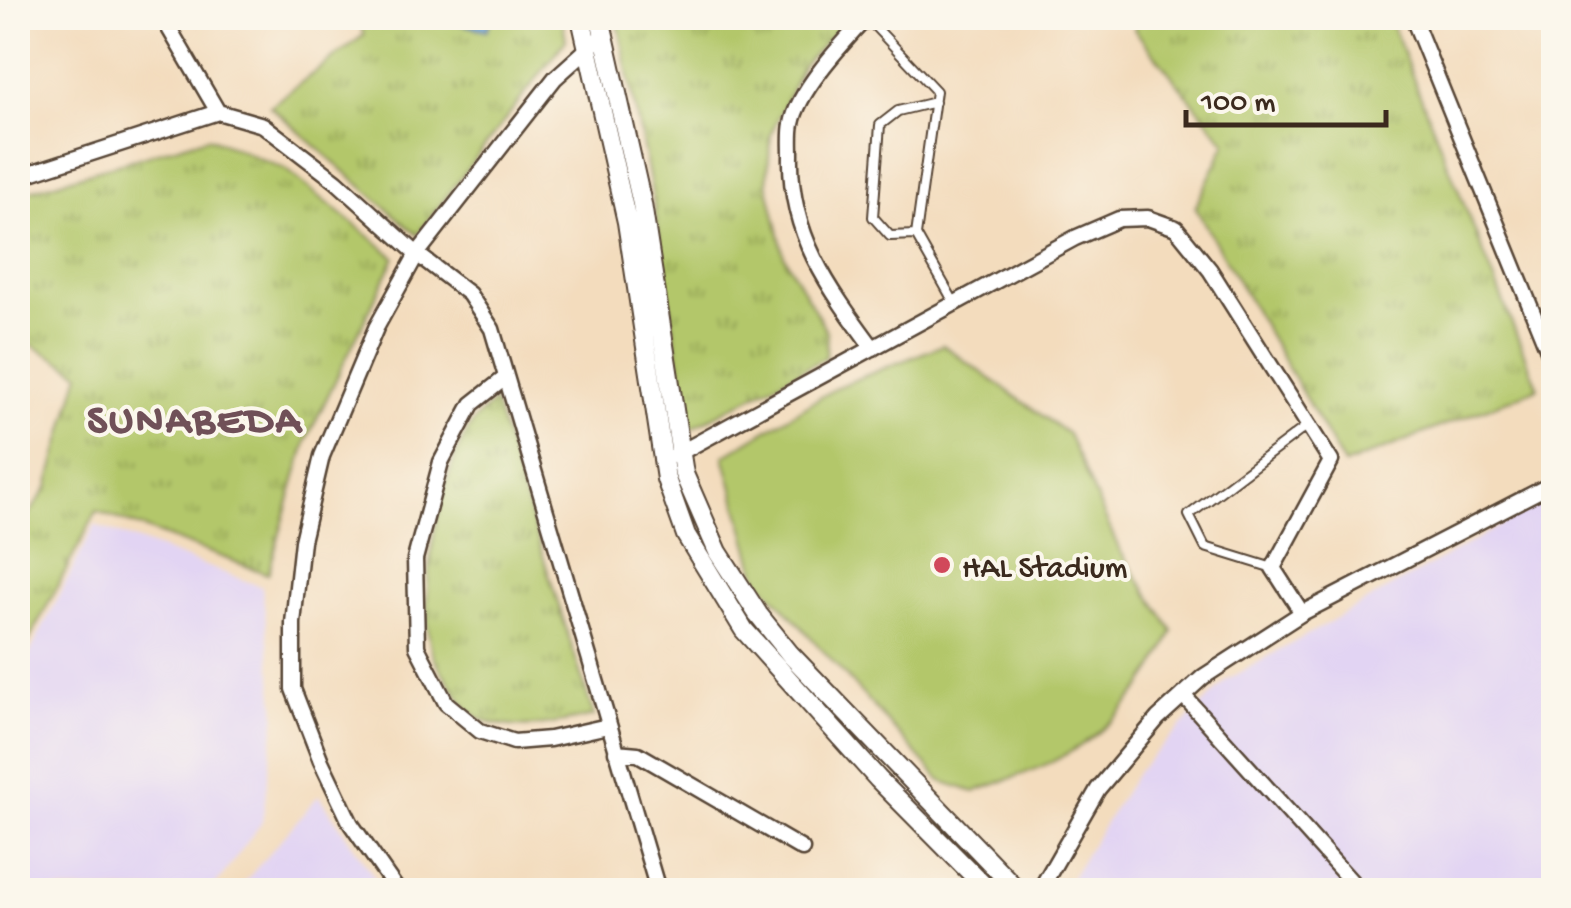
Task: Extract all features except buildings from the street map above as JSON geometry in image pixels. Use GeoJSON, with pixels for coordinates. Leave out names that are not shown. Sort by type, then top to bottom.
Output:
{"type":"FeatureCollection","features":[{"type":"Feature","properties":{"kind":"street"},"geometry":{"type":"LineString","coordinates":[[163,18],[218,112]]}},
{"type":"Feature","properties":{"kind":"street"},"geometry":{"type":"LineString","coordinates":[[580,18],[626,222],[672,457],[684,474],[718,552],[758,614],[790,654],[1017,890]]}},
{"type":"Feature","properties":{"kind":"street"},"geometry":{"type":"LineString","coordinates":[[867,18],[823,64],[792,122],[790,182],[800,229],[820,272],[872,348]]}},
{"type":"Feature","properties":{"kind":"street"},"geometry":{"type":"LineString","coordinates":[[1413,18],[1554,364]]}},
{"type":"Feature","properties":{"kind":"street"},"geometry":{"type":"LineString","coordinates":[[397,890],[351,824],[293,689],[293,623],[302,541],[322,456],[376,328],[417,254],[512,130],[602,26]]}},
{"type":"Feature","properties":{"kind":"street"},"geometry":{"type":"LineString","coordinates":[[602,26],[642,204],[672,457],[666,479],[686,534],[744,630],[878,779],[988,890]]}},
{"type":"Feature","properties":{"kind":"street"},"geometry":{"type":"LineString","coordinates":[[18,178],[218,112],[264,125],[469,294],[492,329],[658,890]]}},
{"type":"Feature","properties":{"kind":"street"},"geometry":{"type":"LineString","coordinates":[[672,457],[1075,238],[1119,218],[1148,218],[1176,228],[1210,270],[1331,462],[1273,568],[1302,613]]}},
{"type":"Feature","properties":{"kind":"street"},"geometry":{"type":"LineString","coordinates":[[506,378],[472,404],[441,462],[415,559],[417,647],[446,702],[480,732],[514,742],[550,740],[608,726]]}},
{"type":"Feature","properties":{"kind":"street"},"geometry":{"type":"LineString","coordinates":[[1040,890],[1098,789],[1158,718],[1203,677],[1302,613],[1554,483]]}},
{"type":"Feature","properties":{"kind":"street"},"geometry":{"type":"LineString","coordinates":[[1183,695],[1359,890]]}},
{"type":"Feature","properties":{"kind":"street"},"geometry":{"type":"LineString","coordinates":[[616,752],[638,754],[802,849]]}},
{"type":"Feature","properties":{"kind":"lane"},"geometry":{"type":"LineString","coordinates":[[867,18],[936,91],[916,235],[955,304]]}},
{"type":"Feature","properties":{"kind":"lane"},"geometry":{"type":"LineString","coordinates":[[916,235],[890,236],[873,217],[880,125],[898,112],[935,102]]}},
{"type":"Feature","properties":{"kind":"lane"},"geometry":{"type":"LineString","coordinates":[[1273,568],[1205,548],[1189,515],[1308,425]]}},
{"type":"Feature","properties":{"kind":"shaded area"},"geometry":{"type":"Polygon","coordinates":[[[1553,496],[1553,890],[1063,890],[1137,772],[1227,680],[1553,496]]]}},
{"type":"Feature","properties":{"kind":"shaded area"},"geometry":{"type":"Polygon","coordinates":[[[95,525],[262,587],[276,714],[262,822],[212,890],[18,890],[18,676],[95,525]]]}},
{"type":"Feature","properties":{"kind":"shaded area"},"geometry":{"type":"Polygon","coordinates":[[[319,795],[383,890],[238,890],[319,795]]]}},
{"type":"Feature","properties":{"kind":"green space"},"geometry":{"type":"Polygon","coordinates":[[[357,18],[562,18],[566,40],[417,235],[270,106],[364,35],[357,18]]]}},
{"type":"Feature","properties":{"kind":"green space"},"geometry":{"type":"Polygon","coordinates":[[[617,18],[848,18],[803,65],[771,133],[767,183],[784,256],[827,332],[826,357],[690,429],[651,187],[617,18]]]}},
{"type":"Feature","properties":{"kind":"green space"},"geometry":{"type":"Polygon","coordinates":[[[1140,18],[1389,18],[1538,388],[1344,465],[1195,207],[1226,143],[1134,29],[1140,18]]]}},
{"type":"Feature","properties":{"kind":"green space"},"geometry":{"type":"Polygon","coordinates":[[[208,137],[285,169],[395,257],[307,439],[268,574],[97,511],[18,661],[18,530],[48,487],[80,373],[18,337],[18,194],[208,137]]]}},
{"type":"Feature","properties":{"kind":"green space","name":"HAL Stadium"},"geometry":{"type":"Polygon","coordinates":[[[943,345],[1068,434],[1120,551],[1173,631],[1142,687],[1097,733],[1051,762],[974,792],[941,781],[758,579],[724,456],[839,386],[943,345]]]}},
{"type":"Feature","properties":{"kind":"green space"},"geometry":{"type":"Polygon","coordinates":[[[494,402],[594,716],[523,726],[481,719],[460,700],[432,652],[428,628],[429,565],[442,497],[464,438],[477,417],[494,402]]]}},
{"type":"Feature","properties":{"kind":"water"},"geometry":{"type":"Polygon","coordinates":[[[432,18],[492,18],[487,30],[432,18]]]}},
{"type":"Feature","properties":{"kind":"place","name":"HAL Stadium"},"geometry":{"type":"Point","coordinates":[942,565]}},
{"type":"Feature","properties":{"kind":"district","name":"SUNABEDA"},"geometry":{"type":"Point","coordinates":[195,416]}}]}
